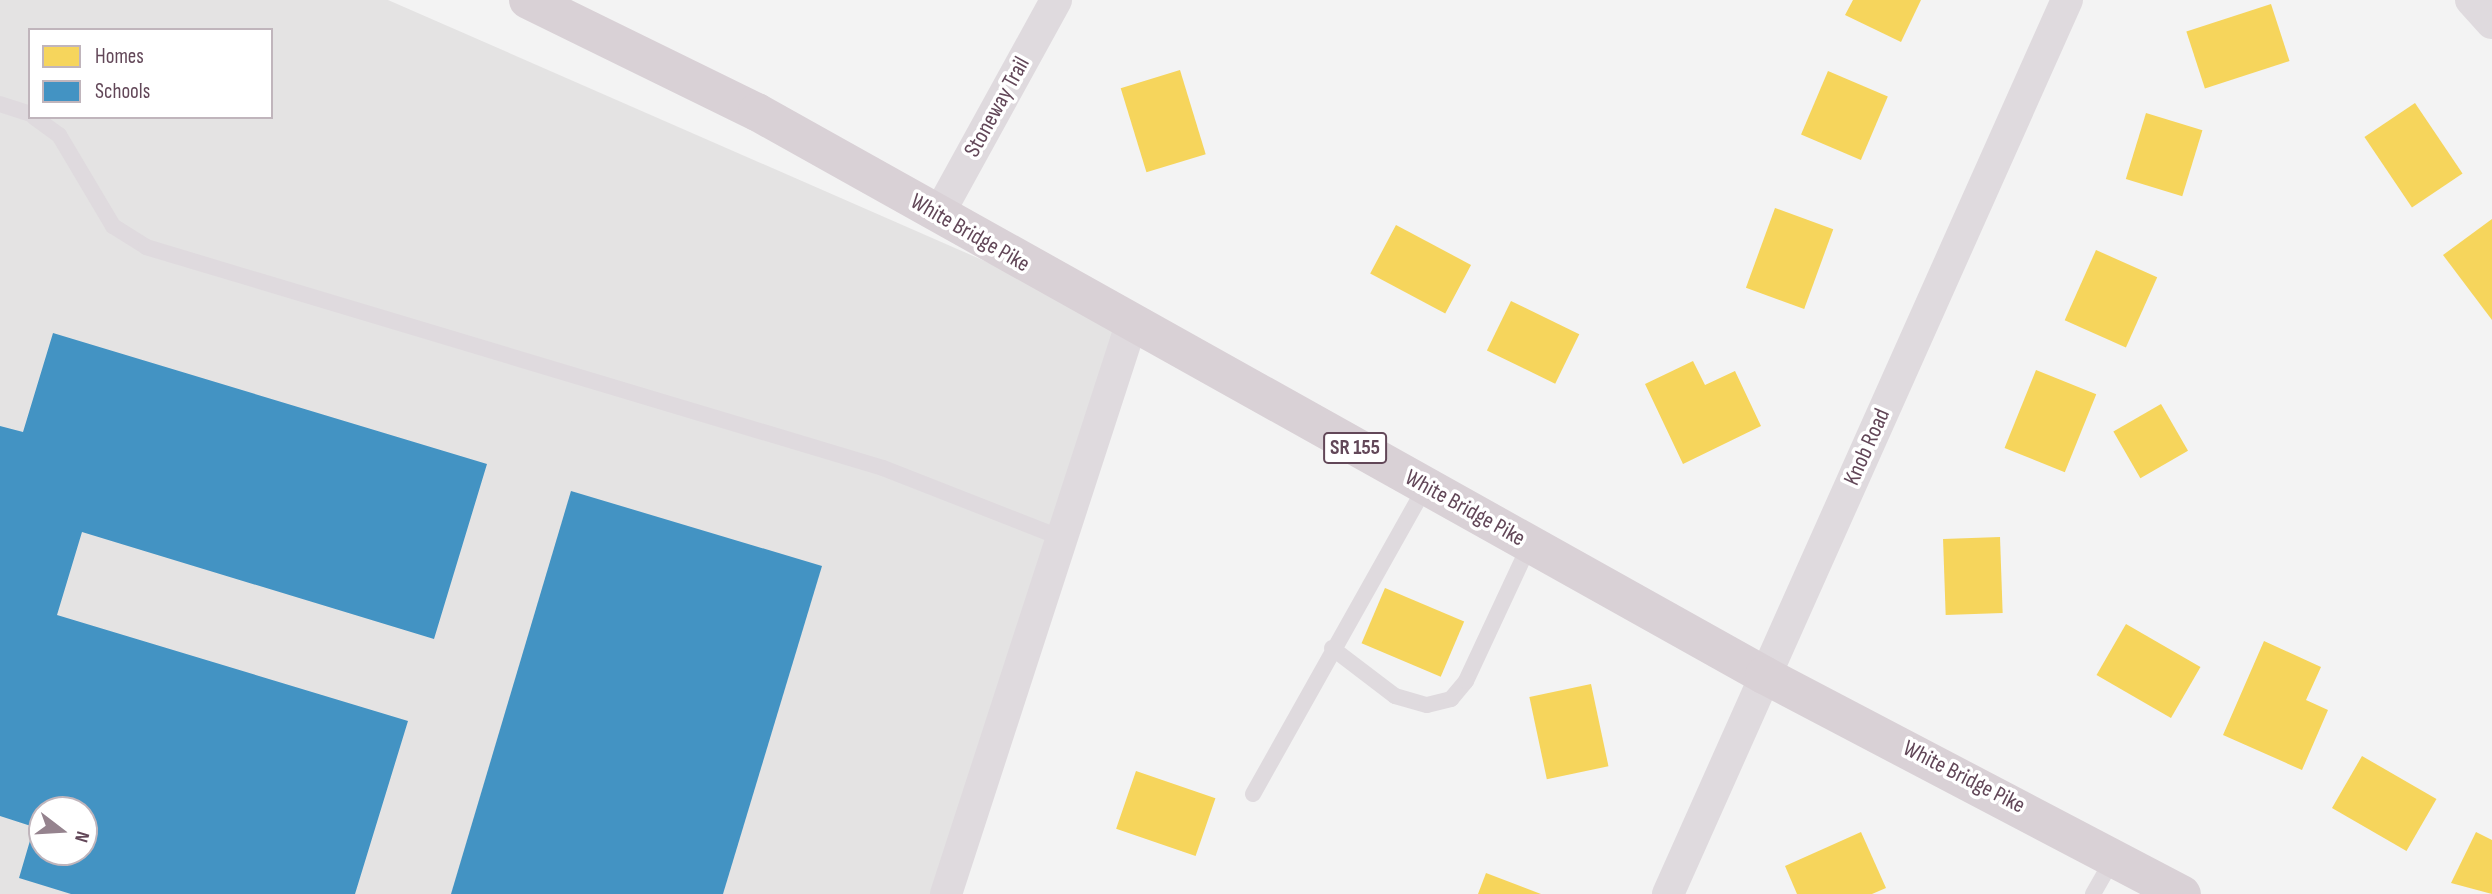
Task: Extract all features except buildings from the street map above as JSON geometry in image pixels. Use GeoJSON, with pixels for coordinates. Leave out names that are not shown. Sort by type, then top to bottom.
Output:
{"type":"FeatureCollection","features":[{"type":"Feature","properties":{"kind":"main road","name":"White Bridge Pike"},"geometry":{"type":"LineString","coordinates":[[528,0],[757,112],[1131,326],[1426,486],[1764,675],[2182,894]]}},
{"type":"Feature","properties":{"kind":"street","name":"Stoneway Trail"},"geometry":{"type":"LineString","coordinates":[[938,215],[1056,0]]}},
{"type":"Feature","properties":{"kind":"street","name":"Knob Road"},"geometry":{"type":"LineString","coordinates":[[1668,894],[2067,0]]}},
{"type":"Feature","properties":{"kind":"street"},"geometry":{"type":"LineString","coordinates":[[2471,0],[2492,23]]}},
{"type":"Feature","properties":{"kind":"street"},"geometry":{"type":"LineString","coordinates":[[946,894],[1059,537],[1131,326]]}},
{"type":"Feature","properties":{"kind":"lane"},"geometry":{"type":"LineString","coordinates":[[0,104],[28,114]]}},
{"type":"Feature","properties":{"kind":"lane"},"geometry":{"type":"LineString","coordinates":[[36,119],[59,135],[113,226],[146,247],[883,468],[1059,537]]}},
{"type":"Feature","properties":{"kind":"lane"},"geometry":{"type":"LineString","coordinates":[[1253,794],[1332,648],[1426,486]]}},
{"type":"Feature","properties":{"kind":"lane"},"geometry":{"type":"LineString","coordinates":[[1332,648],[1395,696],[1427,705],[1451,699],[1466,681],[1530,544]]}},
{"type":"Feature","properties":{"kind":"lane"},"geometry":{"type":"LineString","coordinates":[[2093,894],[2114,857]]}},
{"type":"Feature","properties":{"kind":"shaded area"},"geometry":{"type":"Polygon","coordinates":[[[0,0],[388,0],[1131,325],[948,894],[0,894],[0,0]]]}}]}
